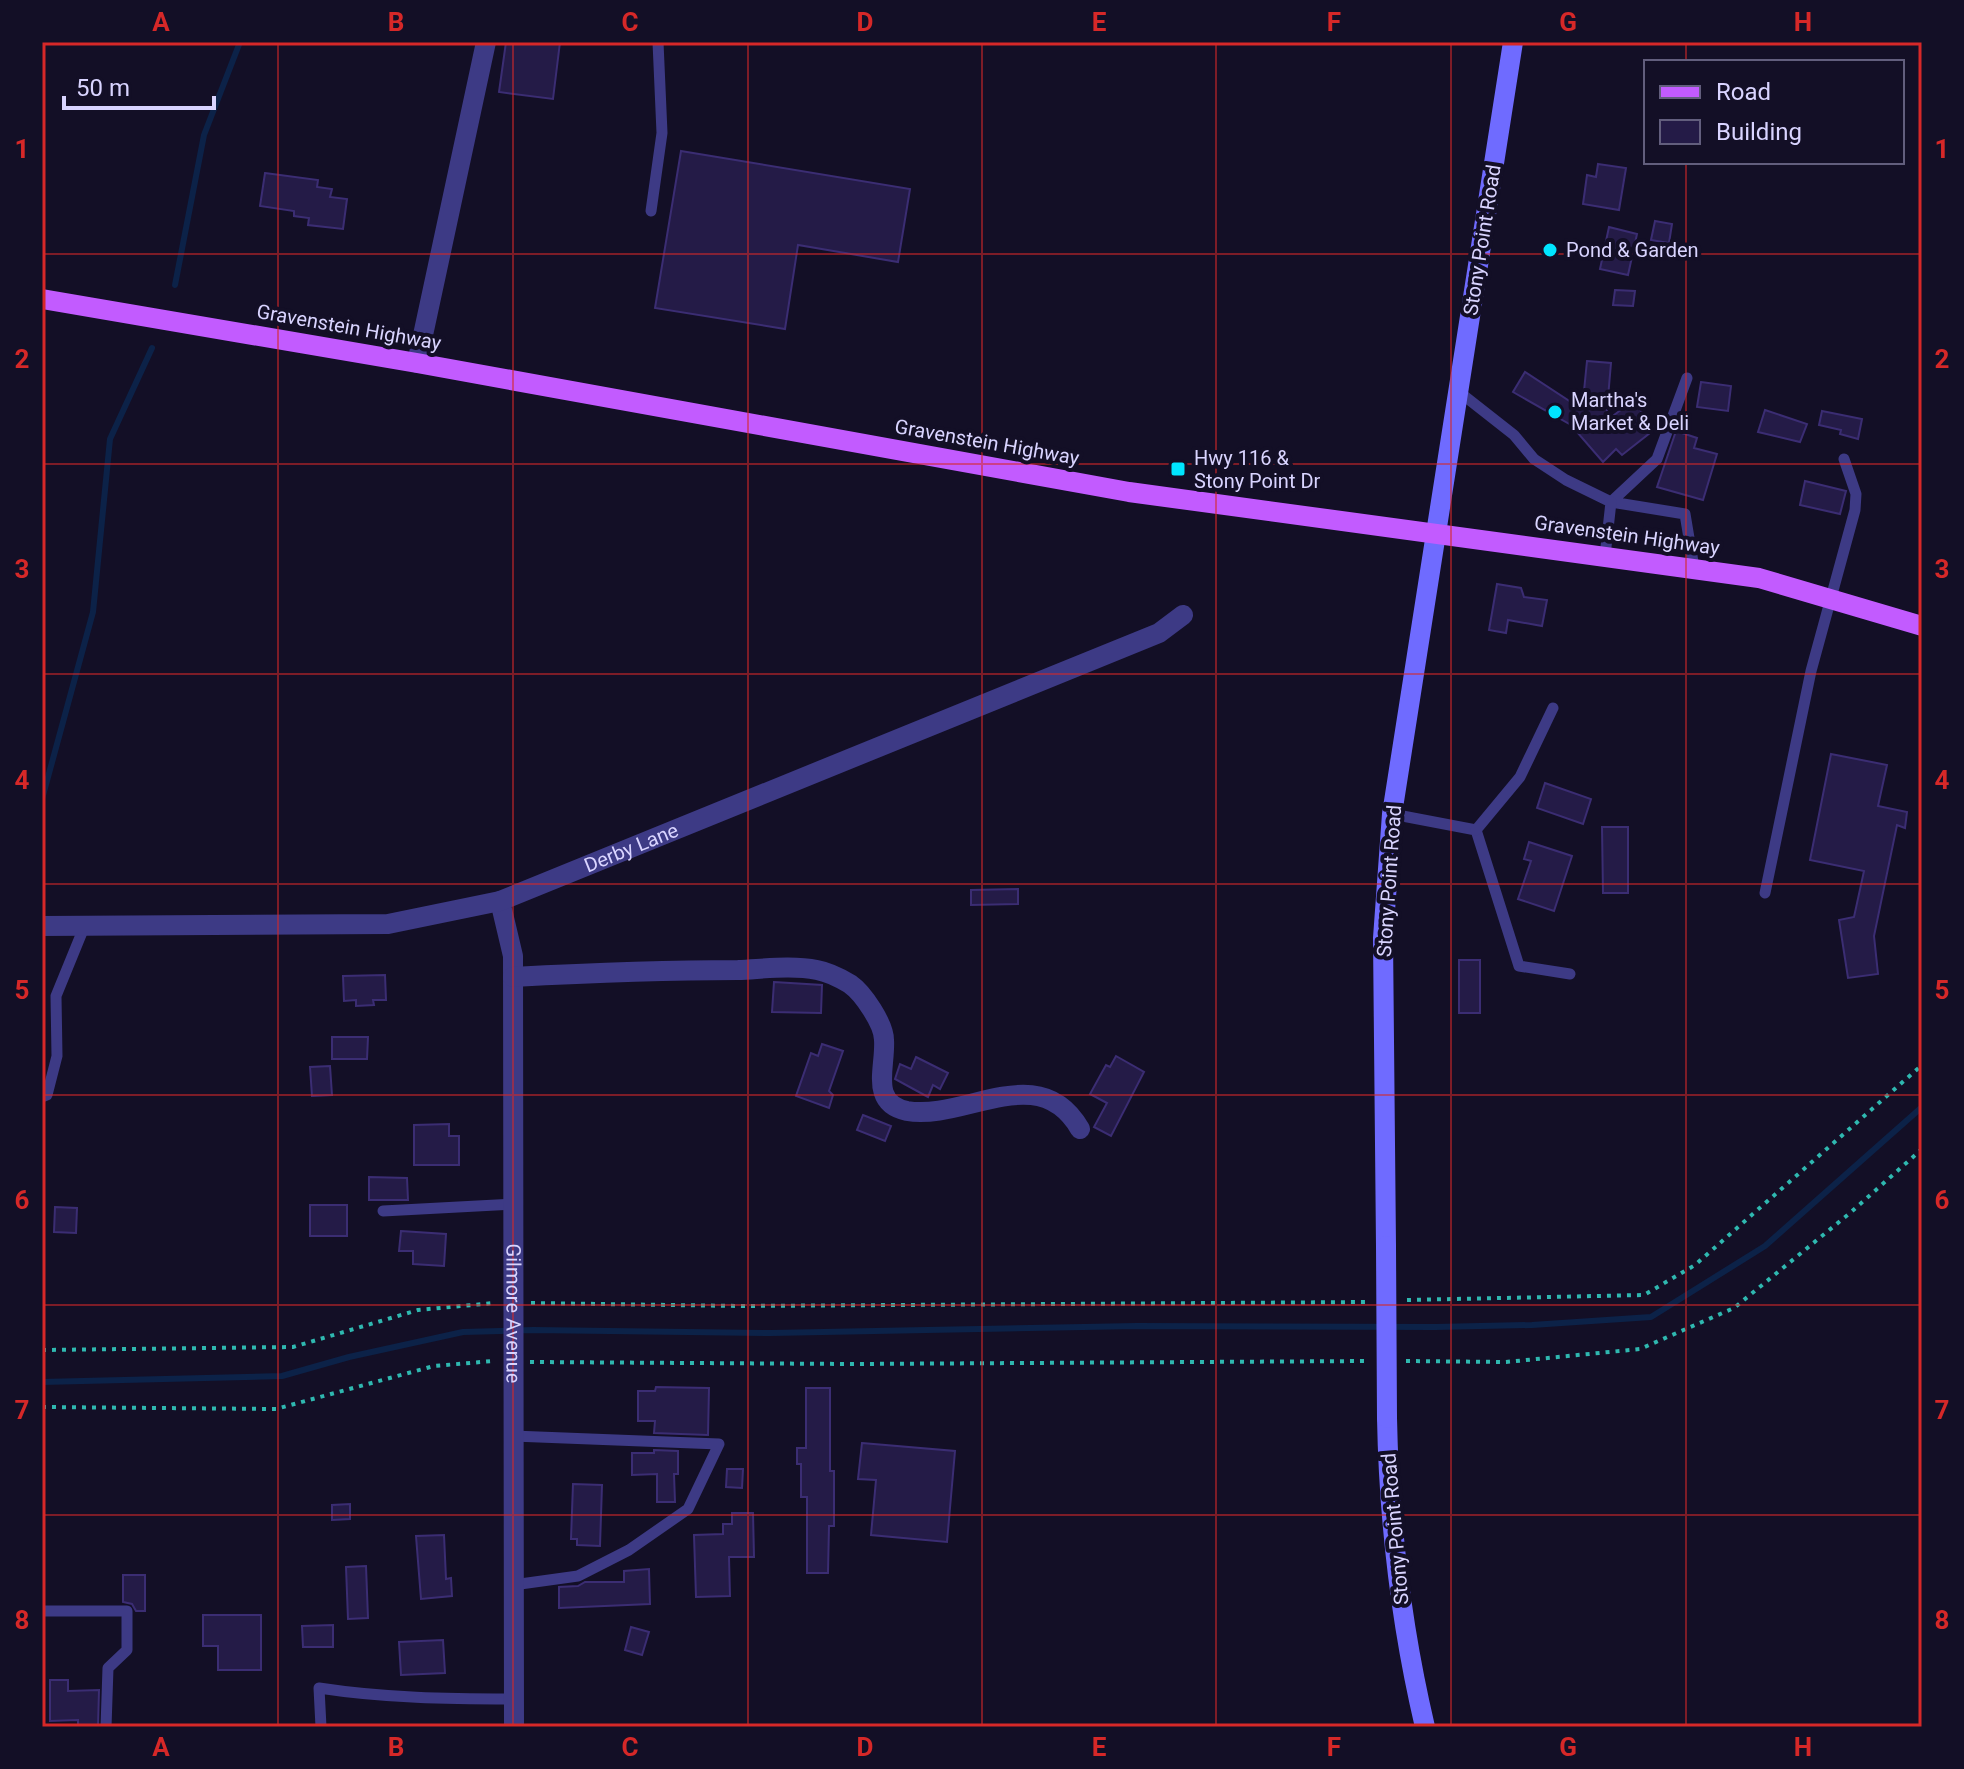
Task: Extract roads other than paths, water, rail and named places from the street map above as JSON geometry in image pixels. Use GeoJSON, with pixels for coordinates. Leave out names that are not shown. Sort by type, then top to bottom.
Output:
{"type":"FeatureCollection","features":[{"type":"Feature","properties":{"kind":"main road","name":"Stony Point Road"},"geometry":{"type":"LineString","coordinates":[[1425,1727],[1400,1603],[1392,1539],[1387,1418],[1383,938],[1392,814],[1513,42]]}},
{"type":"Feature","properties":{"kind":"main road","name":"Gravenstein Highway"},"geometry":{"type":"LineString","coordinates":[[42,299],[417,363],[1129,492],[1759,578],[1922,626]]}},
{"type":"Feature","properties":{"kind":"street"},"geometry":{"type":"LineString","coordinates":[[417,363],[486,42]]}},
{"type":"Feature","properties":{"kind":"street","name":"Derby Lane"},"geometry":{"type":"LineString","coordinates":[[42,926],[388,924],[500,901],[1159,633],[1183,615]]}},
{"type":"Feature","properties":{"kind":"street","name":"Gilmore Avenue"},"geometry":{"type":"LineString","coordinates":[[500,901],[513,956],[514,1727]]}},
{"type":"Feature","properties":{"kind":"street"},"geometry":{"type":"LineString","coordinates":[[513,977],[650,970],[816,969],[853,986],[870,1005],[885,1037],[881,1086],[885,1100],[892,1106],[908,1111],[927,1111],[1028,1096],[1060,1104],[1070,1112],[1080,1129]]}},
{"type":"Feature","properties":{"kind":"lane"},"geometry":{"type":"LineString","coordinates":[[651,211],[662,133],[658,42]]}},
{"type":"Feature","properties":{"kind":"lane"},"geometry":{"type":"LineString","coordinates":[[1605,556],[1611,502],[1657,459],[1687,378]]}},
{"type":"Feature","properties":{"kind":"lane"},"geometry":{"type":"LineString","coordinates":[[1458,391],[1503,425],[1534,459],[1566,480],[1611,502],[1685,514],[1694,568]]}},
{"type":"Feature","properties":{"kind":"lane"},"geometry":{"type":"LineString","coordinates":[[1765,893],[1811,671],[1855,510],[1856,494],[1844,459]]}},
{"type":"Feature","properties":{"kind":"lane"},"geometry":{"type":"LineString","coordinates":[[1476,830],[1520,777],[1553,708]]}},
{"type":"Feature","properties":{"kind":"lane"},"geometry":{"type":"LineString","coordinates":[[1392,814],[1476,830]]}},
{"type":"Feature","properties":{"kind":"lane"},"geometry":{"type":"LineString","coordinates":[[1476,830],[1519,966],[1570,974]]}},
{"type":"Feature","properties":{"kind":"lane"},"geometry":{"type":"LineString","coordinates":[[42,1097],[47,1095],[57,1056],[56,996],[85,925]]}},
{"type":"Feature","properties":{"kind":"lane"},"geometry":{"type":"LineString","coordinates":[[383,1211],[513,1204]]}},
{"type":"Feature","properties":{"kind":"lane"},"geometry":{"type":"LineString","coordinates":[[513,1436],[719,1444],[688,1509],[629,1550],[578,1576],[513,1585]]}},
{"type":"Feature","properties":{"kind":"lane"},"geometry":{"type":"LineString","coordinates":[[42,1611],[127,1611],[127,1650],[108,1668],[106,1727]]}},
{"type":"Feature","properties":{"kind":"lane"},"geometry":{"type":"LineString","coordinates":[[321,1727],[319,1688],[437,1699],[514,1699]]}},
{"type":"Feature","properties":{"kind":"waterway"},"geometry":{"type":"LineString","coordinates":[[175,285],[204,135],[240,42]]}},
{"type":"Feature","properties":{"kind":"waterway"},"geometry":{"type":"LineString","coordinates":[[42,799],[93,612],[110,439],[152,348]]}},
{"type":"Feature","properties":{"kind":"waterway"},"geometry":{"type":"LineString","coordinates":[[42,1382],[282,1376],[349,1357],[463,1332],[771,1333],[1137,1326],[1435,1327],[1532,1325],[1651,1317],[1765,1246],[1922,1107]]}},
{"type":"Feature","properties":{"kind":"place","name":"Pond & Garden"},"geometry":{"type":"Point","coordinates":[1550,250]}},
{"type":"Feature","properties":{"kind":"place","name":"Martha's Market & Deli"},"geometry":{"type":"Point","coordinates":[1555,412]}},
{"type":"Feature","properties":{"kind":"place","name":"Hwy 116 & Stony Point Dr"},"geometry":{"type":"Point","coordinates":[1178,469]}}]}
